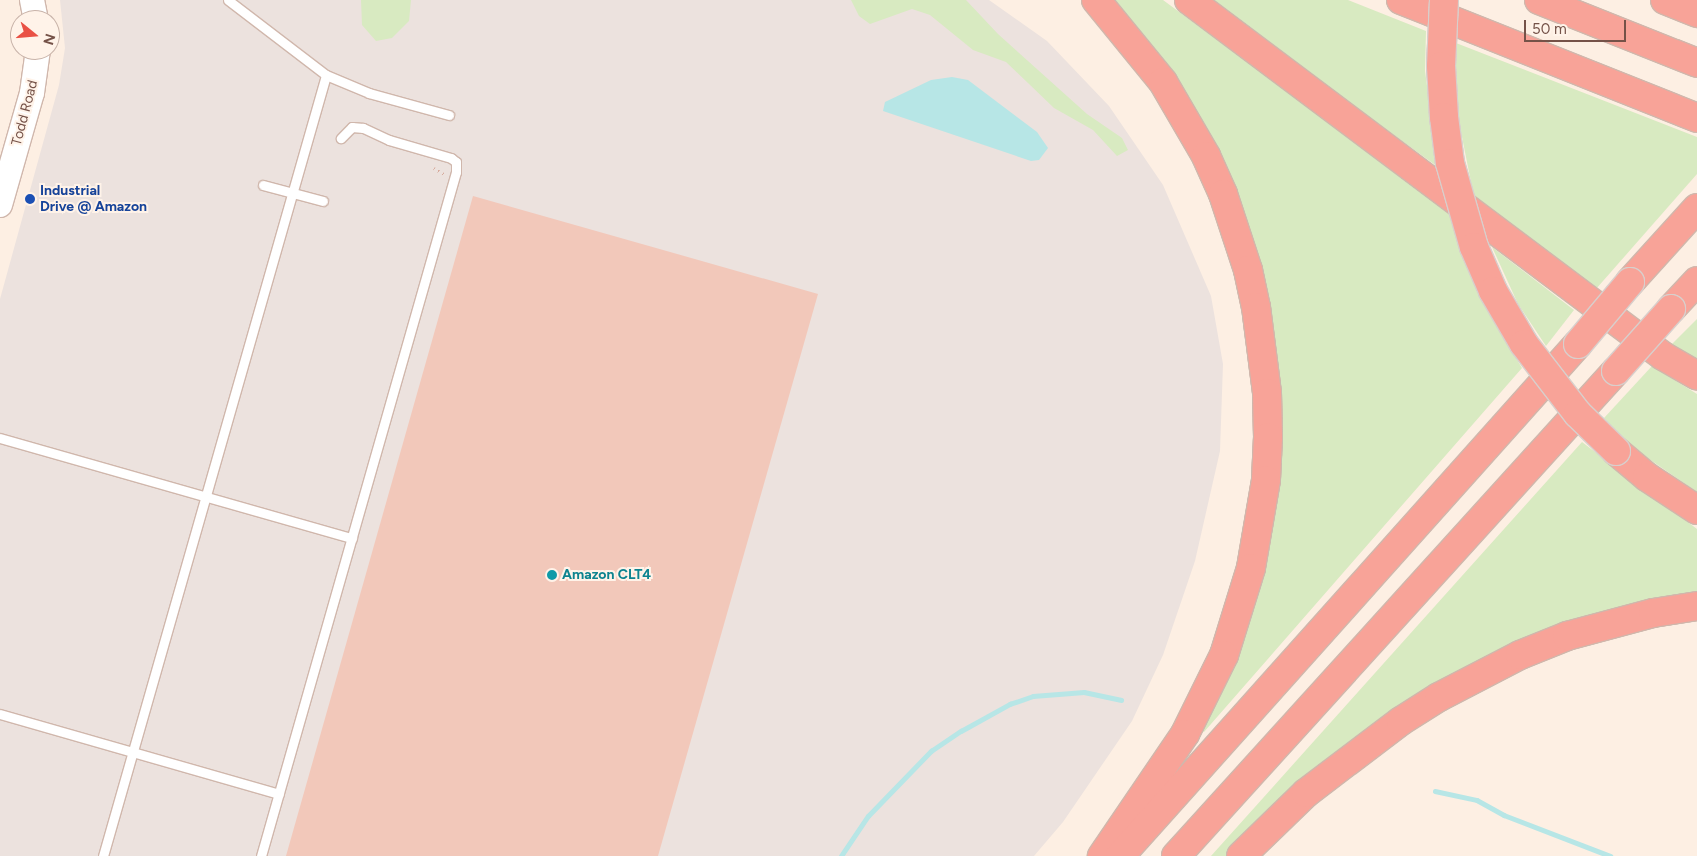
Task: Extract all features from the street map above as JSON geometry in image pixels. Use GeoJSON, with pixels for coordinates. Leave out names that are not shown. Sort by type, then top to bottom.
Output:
{"type":"FeatureCollection","features":[{"type":"Feature","properties":{"kind":"highway"},"geometry":{"type":"LineString","coordinates":[[1096,0],[1163,82],[1206,156],[1223,194],[1248,270],[1256,307],[1268,393],[1266,480],[1251,568],[1224,655],[1185,734],[1102,856]]}},
{"type":"Feature","properties":{"kind":"highway"},"geometry":{"type":"LineString","coordinates":[[1188,0],[1663,356],[1697,376]]}},
{"type":"Feature","properties":{"kind":"highway"},"geometry":{"type":"LineString","coordinates":[[1401,0],[1697,118]]}},
{"type":"Feature","properties":{"kind":"highway"},"geometry":{"type":"LineString","coordinates":[[1444,0],[1441,66],[1444,117],[1450,163],[1474,247],[1492,291],[1524,344],[1578,414],[1616,451],[1697,510]]}},
{"type":"Feature","properties":{"kind":"highway"},"geometry":{"type":"LineString","coordinates":[[1539,0],[1697,63]]}},
{"type":"Feature","properties":{"kind":"highway"},"geometry":{"type":"LineString","coordinates":[[1665,0],[1697,13]]}},
{"type":"Feature","properties":{"kind":"highway"},"geometry":{"type":"LineString","coordinates":[[1120,856],[1578,344],[1630,282],[1697,208]]}},
{"type":"Feature","properties":{"kind":"highway"},"geometry":{"type":"LineString","coordinates":[[1176,856],[1697,281]]}},
{"type":"Feature","properties":{"kind":"highway"},"geometry":{"type":"LineString","coordinates":[[1240,856],[1306,793],[1401,721],[1439,697],[1520,655],[1567,636],[1653,613],[1697,606]]}},
{"type":"Feature","properties":{"kind":"street","name":"Todd Road"},"geometry":{"type":"LineString","coordinates":[[0,205],[32,93],[37,60]]}},
{"type":"Feature","properties":{"kind":"lane"},"geometry":{"type":"LineString","coordinates":[[228,0],[326,74],[369,93],[449,115]]}},
{"type":"Feature","properties":{"kind":"lane"},"geometry":{"type":"LineString","coordinates":[[103,856],[326,74]]}},
{"type":"Feature","properties":{"kind":"lane"},"geometry":{"type":"LineString","coordinates":[[261,856],[456,172],[456,162],[452,158],[389,140],[362,128],[352,127],[341,138]]}},
{"type":"Feature","properties":{"kind":"lane"},"geometry":{"type":"LineString","coordinates":[[263,184],[323,201]]}},
{"type":"Feature","properties":{"kind":"lane"},"geometry":{"type":"LineString","coordinates":[[0,438],[352,538]]}},
{"type":"Feature","properties":{"kind":"lane"},"geometry":{"type":"LineString","coordinates":[[0,714],[279,794]]}},
{"type":"Feature","properties":{"kind":"shaded area"},"geometry":{"type":"Polygon","coordinates":[[[60,0],[989,0],[1047,41],[1109,106],[1163,185],[1211,296],[1223,364],[1220,451],[1195,561],[1163,655],[1132,721],[1063,822],[1034,856],[0,856],[0,299],[59,85],[65,48],[60,0]]]}},
{"type":"Feature","properties":{"kind":"green space"},"geometry":{"type":"Polygon","coordinates":[[[361,0],[411,0],[409,21],[392,38],[376,41],[362,25],[361,0]]]}},
{"type":"Feature","properties":{"kind":"green space"},"geometry":{"type":"Polygon","coordinates":[[[851,0],[966,0],[998,34],[1087,114],[1122,138],[1128,150],[1117,156],[1093,130],[1054,108],[1006,62],[973,50],[930,15],[912,9],[870,24],[859,16],[851,0]]]}},
{"type":"Feature","properties":{"kind":"green space"},"geometry":{"type":"Polygon","coordinates":[[[1106,0],[1163,0],[1452,213],[1467,262],[1493,320],[1522,368],[1204,732],[1196,728],[1255,593],[1256,267],[1106,0]]]}},
{"type":"Feature","properties":{"kind":"green space"},"geometry":{"type":"Polygon","coordinates":[[[1207,0],[1348,0],[1426,31],[1425,71],[1438,167],[1207,0]]]}},
{"type":"Feature","properties":{"kind":"green space"},"geometry":{"type":"Polygon","coordinates":[[[1456,43],[1697,137],[1697,174],[1596,289],[1474,197],[1456,107],[1456,43]]]}},
{"type":"Feature","properties":{"kind":"green space"},"geometry":{"type":"Polygon","coordinates":[[[1492,247],[1574,310],[1546,346],[1518,304],[1492,247]]]}},
{"type":"Feature","properties":{"kind":"green space"},"geometry":{"type":"Polygon","coordinates":[[[1697,319],[1697,364],[1671,345],[1697,319]]]}},
{"type":"Feature","properties":{"kind":"green space"},"geometry":{"type":"Polygon","coordinates":[[[1652,366],[1697,394],[1697,492],[1633,448],[1604,418],[1652,366]]]}},
{"type":"Feature","properties":{"kind":"green space"},"geometry":{"type":"Polygon","coordinates":[[[1582,442],[1697,529],[1697,600],[1496,659],[1234,856],[1211,856],[1582,442]]]}},
{"type":"Feature","properties":{"kind":"water"},"geometry":{"type":"Polygon","coordinates":[[[952,77],[968,80],[1037,132],[1048,148],[1039,160],[1031,161],[883,111],[885,102],[931,80],[952,77]]]}},
{"type":"Feature","properties":{"kind":"building","name":"Amazon CLT4"},"geometry":{"type":"Polygon","coordinates":[[[473,196],[818,294],[658,856],[286,856],[473,196]]]}},
{"type":"Feature","properties":{"kind":"waterway"},"geometry":{"type":"LineString","coordinates":[[841,856],[868,816],[931,751],[961,731],[1010,704],[1033,696],[1084,692],[1121,700]]}},
{"type":"Feature","properties":{"kind":"waterway"},"geometry":{"type":"LineString","coordinates":[[1435,791],[1477,800],[1504,815],[1610,856]]}},
{"type":"Feature","properties":{"kind":"place","name":"Industrial Drive @ Amazon"},"geometry":{"type":"Point","coordinates":[30,199]}},
{"type":"Feature","properties":{"kind":"place","name":"Amazon CLT4"},"geometry":{"type":"Point","coordinates":[552,575]}}]}
